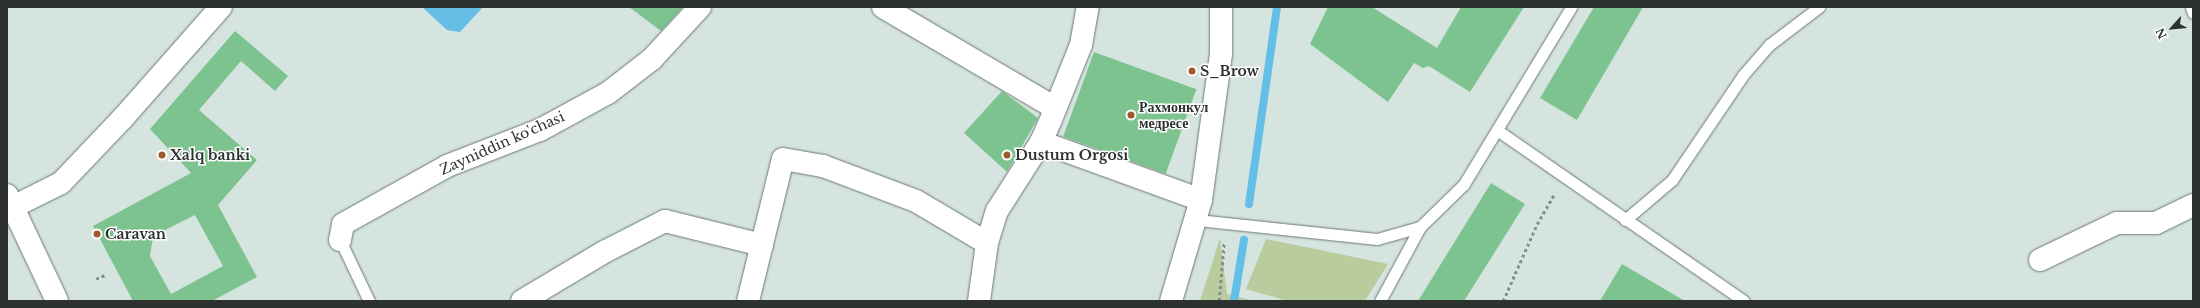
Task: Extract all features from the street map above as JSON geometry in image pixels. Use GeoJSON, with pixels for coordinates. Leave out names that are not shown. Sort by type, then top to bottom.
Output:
{"type":"FeatureCollection","features":[{"type":"Feature","properties":{"kind":"street"},"geometry":{"type":"LineString","coordinates":[[57,301],[8,204],[61,183],[123,118],[221,7]]}},
{"type":"Feature","properties":{"kind":"street","name":"Zayniddin ko'chasi"},"geometry":{"type":"LineString","coordinates":[[340,240],[343,224],[447,166],[540,130],[608,93],[652,59],[700,7]]}},
{"type":"Feature","properties":{"kind":"street"},"geometry":{"type":"LineString","coordinates":[[883,7],[1054,108]]}},
{"type":"Feature","properties":{"kind":"street"},"geometry":{"type":"LineString","coordinates":[[979,301],[987,243],[997,211],[1041,142],[1081,45],[1088,7]]}},
{"type":"Feature","properties":{"kind":"street"},"geometry":{"type":"LineString","coordinates":[[1171,301],[1199,210],[1221,54],[1221,7]]}},
{"type":"Feature","properties":{"kind":"street"},"geometry":{"type":"LineString","coordinates":[[1041,142],[1199,210]]}},
{"type":"Feature","properties":{"kind":"street"},"geometry":{"type":"LineString","coordinates":[[748,301],[783,159],[823,166],[916,201],[987,243]]}},
{"type":"Feature","properties":{"kind":"street"},"geometry":{"type":"LineString","coordinates":[[2040,260],[2117,223],[2156,223],[2193,205]]}},
{"type":"Feature","properties":{"kind":"street"},"geometry":{"type":"LineString","coordinates":[[522,301],[606,251],[665,221],[762,245]]}},
{"type":"Feature","properties":{"kind":"lane"},"geometry":{"type":"LineString","coordinates":[[1380,301],[1420,227],[1464,184],[1571,7]]}},
{"type":"Feature","properties":{"kind":"lane"},"geometry":{"type":"LineString","coordinates":[[1626,220],[1672,180],[1743,75],[1769,45],[1819,7]]}},
{"type":"Feature","properties":{"kind":"lane"},"geometry":{"type":"LineString","coordinates":[[2191,7],[2193,13]]}},
{"type":"Feature","properties":{"kind":"lane"},"geometry":{"type":"LineString","coordinates":[[1497,130],[1744,301]]}},
{"type":"Feature","properties":{"kind":"lane"},"geometry":{"type":"LineString","coordinates":[[1199,210],[1220,223],[1377,239],[1420,227]]}},
{"type":"Feature","properties":{"kind":"lane"},"geometry":{"type":"LineString","coordinates":[[340,240],[369,301]]}},
{"type":"Feature","properties":{"kind":"path"},"geometry":{"type":"LineString","coordinates":[[1503,301],[1537,224],[1564,177]]}},
{"type":"Feature","properties":{"kind":"path"},"geometry":{"type":"LineString","coordinates":[[1219,301],[1225,234],[1220,223]]}},
{"type":"Feature","properties":{"kind":"path"},"geometry":{"type":"LineString","coordinates":[[96,279],[105,275]]}},
{"type":"Feature","properties":{"kind":"green space"},"geometry":{"type":"Polygon","coordinates":[[[1220,238],[1227,294],[1254,301],[1200,301],[1220,238]]]}},
{"type":"Feature","properties":{"kind":"green space"},"geometry":{"type":"Polygon","coordinates":[[[1266,239],[1388,264],[1365,301],[1288,301],[1246,289],[1266,239]]]}},
{"type":"Feature","properties":{"kind":"water"},"geometry":{"type":"Polygon","coordinates":[[[422,7],[483,7],[460,32],[447,30],[422,7]]]}},
{"type":"Feature","properties":{"kind":"building"},"geometry":{"type":"Polygon","coordinates":[[[629,7],[683,7],[661,31],[629,7]]]}},
{"type":"Feature","properties":{"kind":"building"},"geometry":{"type":"Polygon","coordinates":[[[1328,7],[1372,7],[1437,48],[1461,7],[1524,7],[1470,92],[1429,66],[1423,68],[1414,63],[1388,102],[1310,44],[1328,7]]]}},
{"type":"Feature","properties":{"kind":"building"},"geometry":{"type":"Polygon","coordinates":[[[1594,7],[1643,7],[1577,120],[1540,98],[1594,7]]]}},
{"type":"Feature","properties":{"kind":"building"},"geometry":{"type":"Polygon","coordinates":[[[235,31],[288,76],[275,91],[241,61],[199,110],[257,160],[218,205],[257,277],[212,301],[133,301],[93,226],[191,173],[150,129],[235,31]],[[195,215],[153,236],[150,256],[171,294],[223,266],[195,215]]]}},
{"type":"Feature","properties":{"kind":"building","name":"Рахмонкул медресе"},"geometry":{"type":"Polygon","coordinates":[[[1094,52],[1196,89],[1166,174],[1063,137],[1094,52]]]}},
{"type":"Feature","properties":{"kind":"building","name":"Dustum Orgosi"},"geometry":{"type":"Polygon","coordinates":[[[1002,91],[1038,118],[1007,172],[964,133],[1002,91]]]}},
{"type":"Feature","properties":{"kind":"building"},"geometry":{"type":"Polygon","coordinates":[[[1491,183],[1525,204],[1464,301],[1418,301],[1491,183]]]}},
{"type":"Feature","properties":{"kind":"building"},"geometry":{"type":"Polygon","coordinates":[[[1622,264],[1685,301],[1600,301],[1622,264]]]}},
{"type":"Feature","properties":{"kind":"waterway"},"geometry":{"type":"LineString","coordinates":[[1249,204],[1277,7]]}},
{"type":"Feature","properties":{"kind":"waterway"},"geometry":{"type":"LineString","coordinates":[[1234,301],[1244,240]]}},
{"type":"Feature","properties":{"kind":"place","name":"S_Brow"},"geometry":{"type":"Point","coordinates":[1192,71]}},
{"type":"Feature","properties":{"kind":"place","name":"Рахмонкул медресе"},"geometry":{"type":"Point","coordinates":[1131,115]}},
{"type":"Feature","properties":{"kind":"place","name":"Xalq banki"},"geometry":{"type":"Point","coordinates":[162,155]}},
{"type":"Feature","properties":{"kind":"place","name":"Dustum Orgosi"},"geometry":{"type":"Point","coordinates":[1007,155]}},
{"type":"Feature","properties":{"kind":"place","name":"Caravan"},"geometry":{"type":"Point","coordinates":[97,234]}}]}
